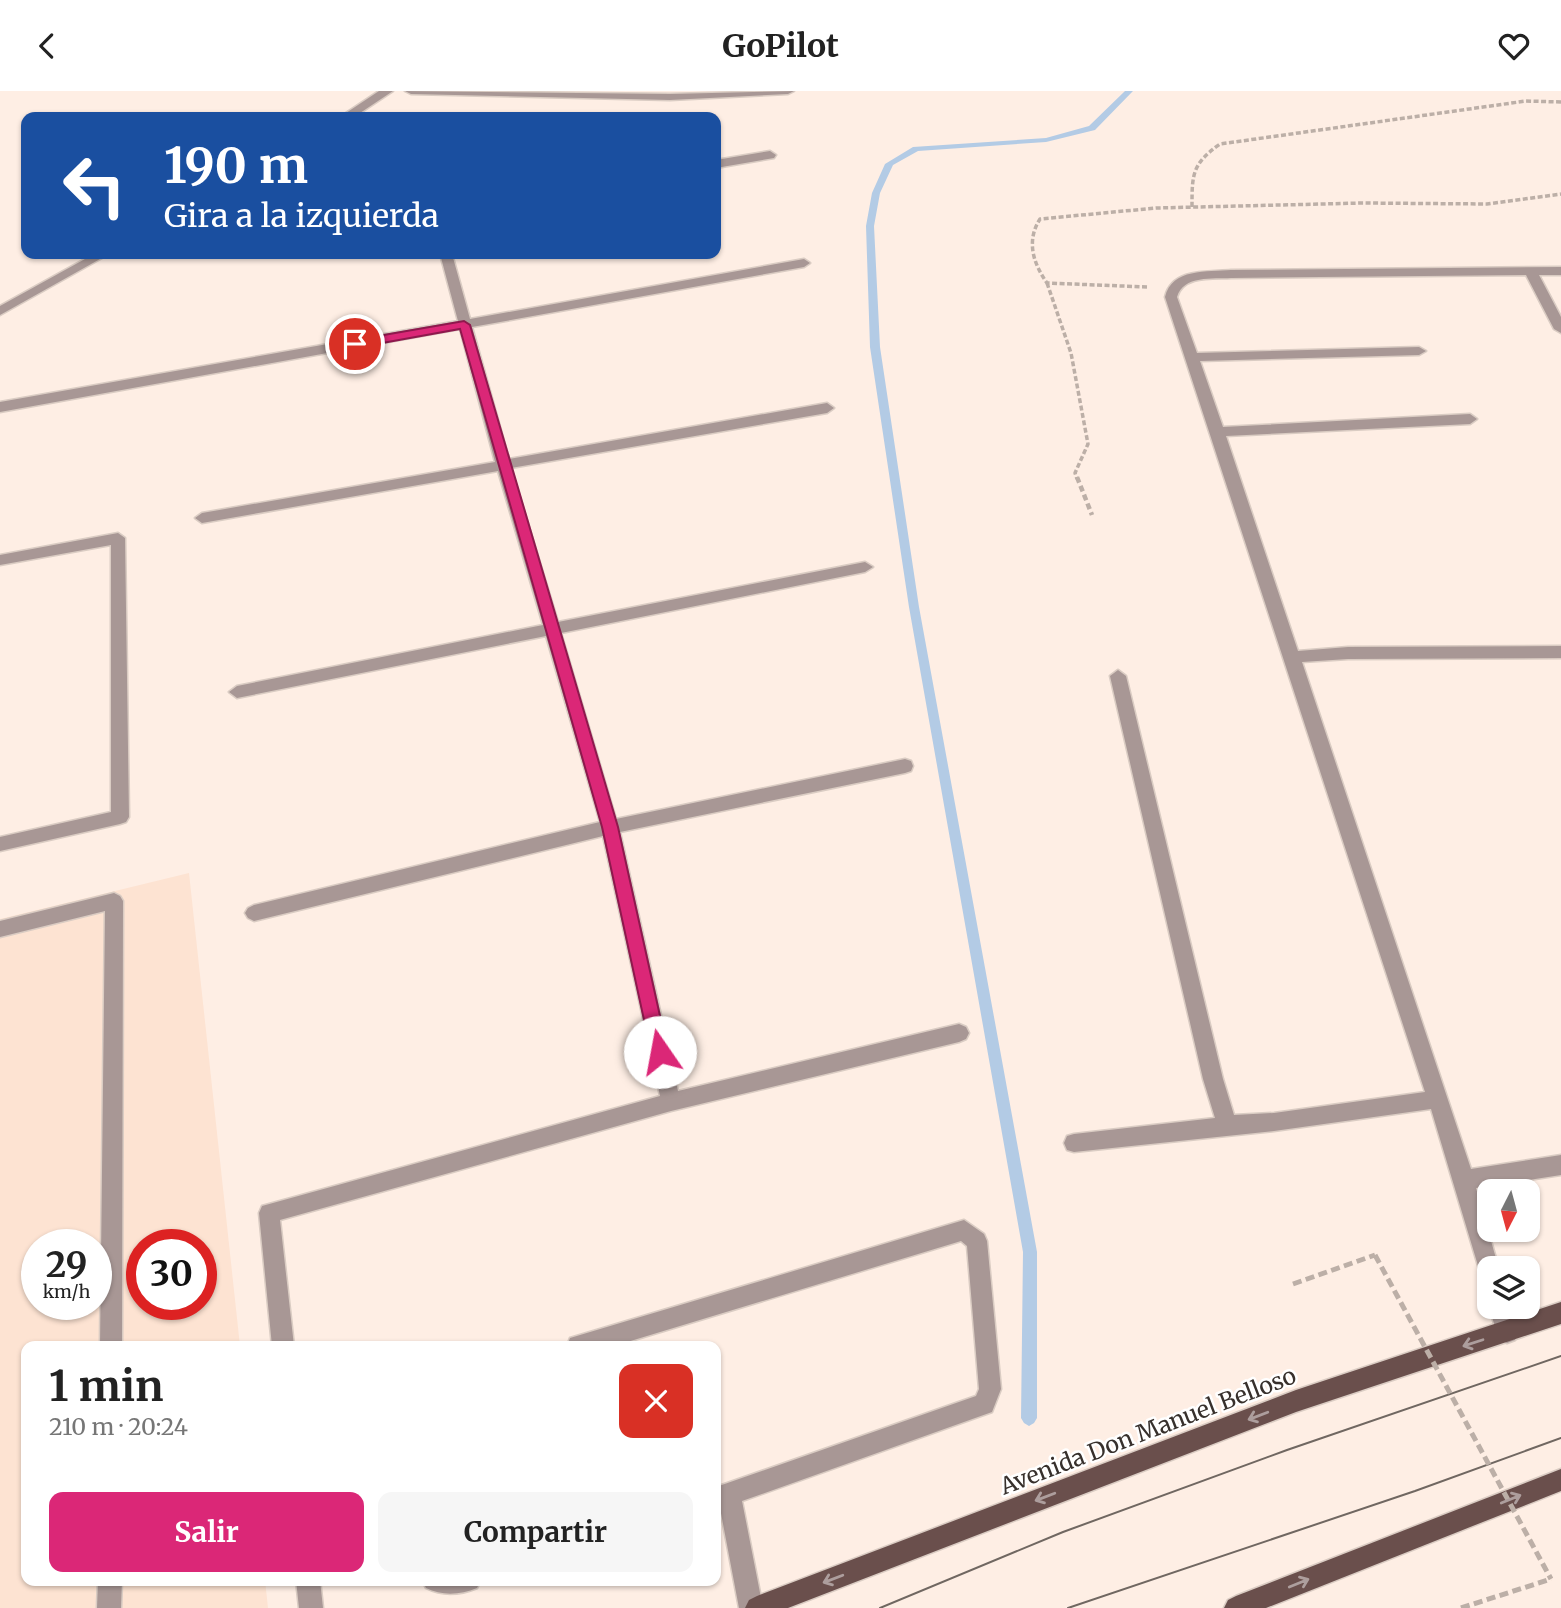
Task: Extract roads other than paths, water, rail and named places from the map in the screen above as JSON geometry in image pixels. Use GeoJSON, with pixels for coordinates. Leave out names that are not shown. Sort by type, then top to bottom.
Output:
{"type":"FeatureCollection","features":[{"type":"Feature","properties":{"kind":"main road","name":"Avenida Don Manuel Belloso"},"geometry":{"type":"LineString","coordinates":[[757,1608],[1296,1401],[1561,1313]]}},
{"type":"Feature","properties":{"kind":"main road"},"geometry":{"type":"LineString","coordinates":[[1236,1608],[1561,1480]]}},
{"type":"Feature","properties":{"kind":"street"},"geometry":{"type":"LineString","coordinates":[[354,112],[387,91]]}},
{"type":"Feature","properties":{"kind":"street"},"geometry":{"type":"LineString","coordinates":[[411,91],[670,97],[788,91]]}},
{"type":"Feature","properties":{"kind":"street"},"geometry":{"type":"LineString","coordinates":[[721,163],[770,155]]}},
{"type":"Feature","properties":{"kind":"street"},"geometry":{"type":"LineString","coordinates":[[0,311],[94,259]]}},
{"type":"Feature","properties":{"kind":"street"},"geometry":{"type":"LineString","coordinates":[[447,259],[503,464],[610,827],[671,1102]]}},
{"type":"Feature","properties":{"kind":"street"},"geometry":{"type":"LineString","coordinates":[[0,407],[804,263]]}},
{"type":"Feature","properties":{"kind":"street"},"geometry":{"type":"LineString","coordinates":[[1485,1256],[1464,1180],[1219,432],[1174,308],[1173,289],[1189,277],[1231,274],[1561,271]]}},
{"type":"Feature","properties":{"kind":"street"},"geometry":{"type":"LineString","coordinates":[[1531,273],[1561,329]]}},
{"type":"Feature","properties":{"kind":"street"},"geometry":{"type":"LineString","coordinates":[[1192,357],[1419,351]]}},
{"type":"Feature","properties":{"kind":"street"},"geometry":{"type":"LineString","coordinates":[[202,517],[827,408]]}},
{"type":"Feature","properties":{"kind":"street"},"geometry":{"type":"LineString","coordinates":[[1219,432],[1470,419]]}},
{"type":"Feature","properties":{"kind":"street"},"geometry":{"type":"LineString","coordinates":[[0,560],[118,538],[120,817],[0,844]]}},
{"type":"Feature","properties":{"kind":"street"},"geometry":{"type":"LineString","coordinates":[[237,692],[865,568]]}},
{"type":"Feature","properties":{"kind":"street"},"geometry":{"type":"LineString","coordinates":[[1292,657],[1348,653],[1561,652]]}},
{"type":"Feature","properties":{"kind":"street"},"geometry":{"type":"LineString","coordinates":[[1118,676],[1213,1079],[1227,1125]]}},
{"type":"Feature","properties":{"kind":"street"},"geometry":{"type":"LineString","coordinates":[[254,913],[610,827],[905,766]]}},
{"type":"Feature","properties":{"kind":"street"},"geometry":{"type":"LineString","coordinates":[[0,929],[114,901],[111,1341]]}},
{"type":"Feature","properties":{"kind":"street"},"geometry":{"type":"LineString","coordinates":[[282,1341],[269,1213],[671,1102],[959,1033]]}},
{"type":"Feature","properties":{"kind":"street"},"geometry":{"type":"LineString","coordinates":[[1074,1143],[1274,1122],[1437,1099]]}},
{"type":"Feature","properties":{"kind":"street"},"geometry":{"type":"LineString","coordinates":[[1464,1180],[1561,1165]]}},
{"type":"Feature","properties":{"kind":"street"},"geometry":{"type":"LineString","coordinates":[[595,1341],[964,1230],[977,1241],[990,1389],[984,1404],[722,1496],[751,1608]]}},
{"type":"Feature","properties":{"kind":"street"},"geometry":{"type":"LineString","coordinates":[[1503,1319],[1507,1332]]}},
{"type":"Feature","properties":{"kind":"street"},"geometry":{"type":"LineString","coordinates":[[109,1608],[110,1586]]}},
{"type":"Feature","properties":{"kind":"street"},"geometry":{"type":"LineString","coordinates":[[309,1586],[311,1608]]}},
{"type":"Feature","properties":{"kind":"waterway"},"geometry":{"type":"LineString","coordinates":[[1029,1418],[1030,1252],[914,607],[875,347],[870,226],[876,193],[889,164],[916,149],[1046,140],[1092,128],[1129,91]]}},
{"type":"Feature","properties":{"kind":"tram line"},"geometry":{"type":"LineString","coordinates":[[880,1608],[1063,1532],[1287,1450],[1561,1356]]}},
{"type":"Feature","properties":{"kind":"tram line"},"geometry":{"type":"LineString","coordinates":[[1068,1608],[1415,1491],[1561,1438]]}}]}
